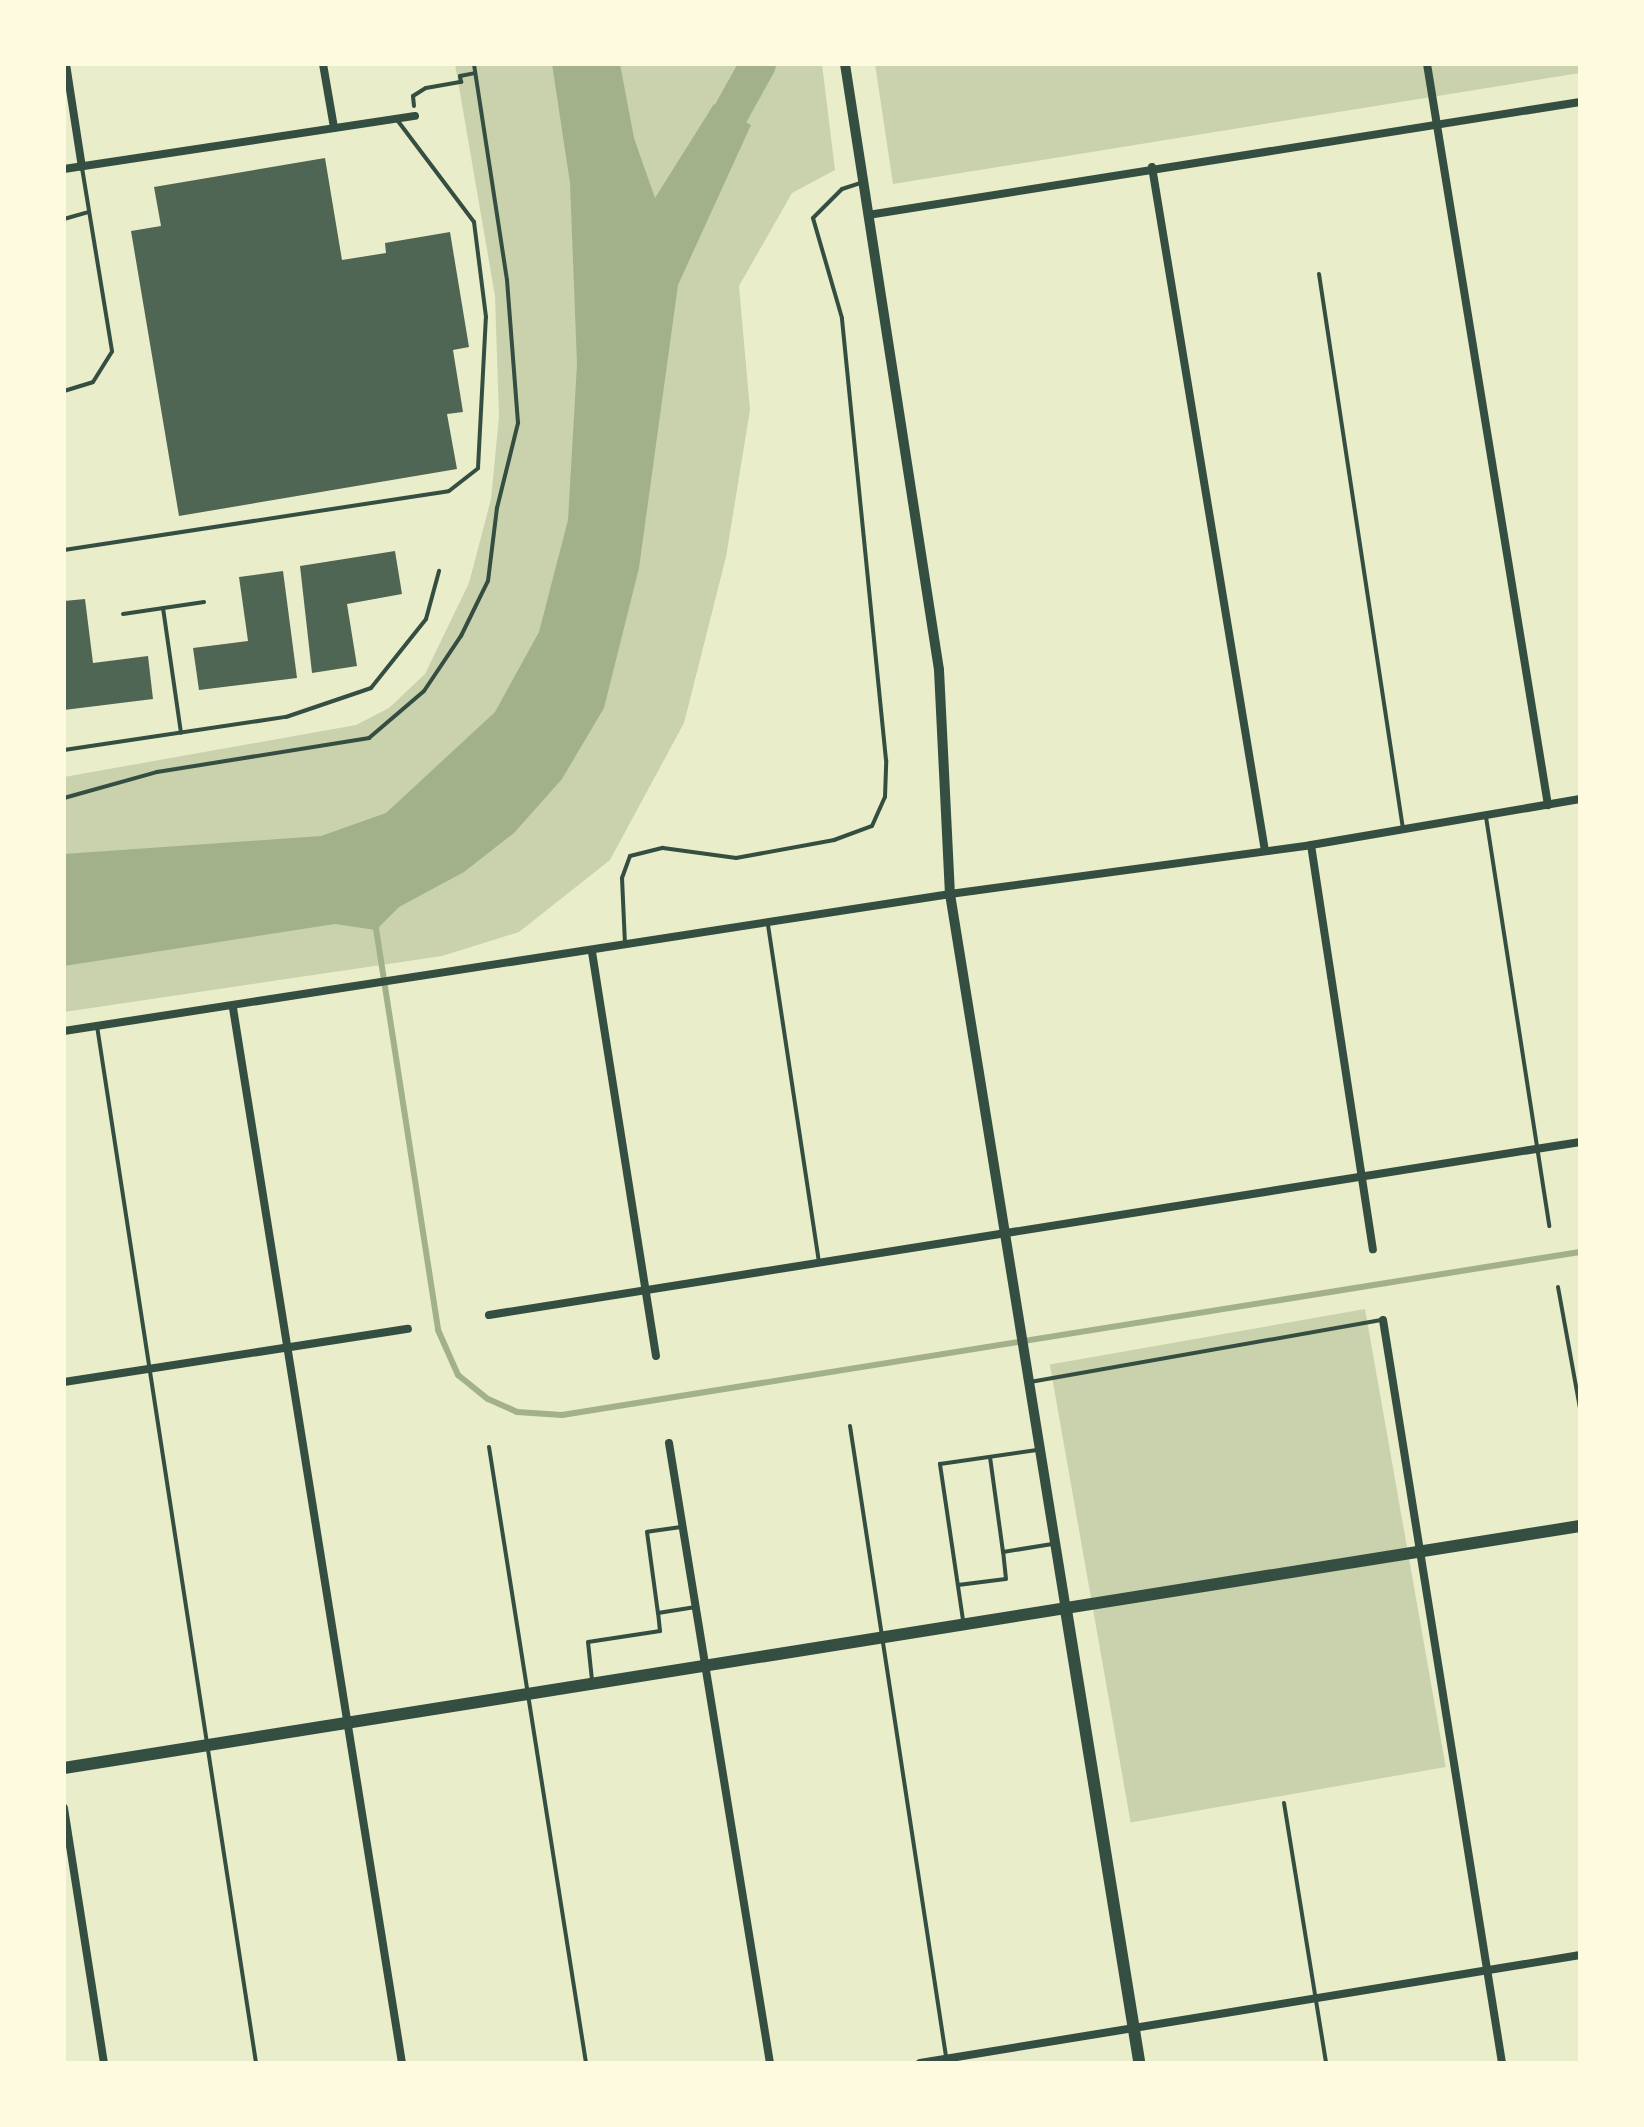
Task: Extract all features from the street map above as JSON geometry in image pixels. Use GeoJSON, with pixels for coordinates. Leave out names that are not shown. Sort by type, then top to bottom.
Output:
{"type":"FeatureCollection","features":[{"type":"Feature","properties":{"kind":"main road"},"geometry":{"type":"LineString","coordinates":[[64,1768],[1580,1526]]}},
{"type":"Feature","properties":{"kind":"main road"},"geometry":{"type":"LineString","coordinates":[[1066,1610],[1139,2063]]}},
{"type":"Feature","properties":{"kind":"street"},"geometry":{"type":"LineString","coordinates":[[66,64],[82,167]]}},
{"type":"Feature","properties":{"kind":"street"},"geometry":{"type":"LineString","coordinates":[[323,64],[334,128]]}},
{"type":"Feature","properties":{"kind":"street"},"geometry":{"type":"LineString","coordinates":[[845,64],[939,670],[950,894],[1066,1610]]}},
{"type":"Feature","properties":{"kind":"street"},"geometry":{"type":"LineString","coordinates":[[1427,64],[1548,805]]}},
{"type":"Feature","properties":{"kind":"street"},"geometry":{"type":"LineString","coordinates":[[868,215],[1152,167],[1580,102]]}},
{"type":"Feature","properties":{"kind":"street"},"geometry":{"type":"LineString","coordinates":[[64,169],[415,116]]}},
{"type":"Feature","properties":{"kind":"street"},"geometry":{"type":"LineString","coordinates":[[1152,167],[1265,851]]}},
{"type":"Feature","properties":{"kind":"street"},"geometry":{"type":"LineString","coordinates":[[64,1031],[361,989],[950,894],[1311,845],[1580,799]]}},
{"type":"Feature","properties":{"kind":"street"},"geometry":{"type":"LineString","coordinates":[[1311,845],[1373,1249]]}},
{"type":"Feature","properties":{"kind":"street"},"geometry":{"type":"LineString","coordinates":[[592,952],[656,1356]]}},
{"type":"Feature","properties":{"kind":"street"},"geometry":{"type":"LineString","coordinates":[[233,1008],[402,2063]]}},
{"type":"Feature","properties":{"kind":"street"},"geometry":{"type":"LineString","coordinates":[[489,1315],[1580,1142]]}},
{"type":"Feature","properties":{"kind":"street"},"geometry":{"type":"LineString","coordinates":[[1383,1320],[1502,2063]]}},
{"type":"Feature","properties":{"kind":"street"},"geometry":{"type":"LineString","coordinates":[[64,1382],[408,1329]]}},
{"type":"Feature","properties":{"kind":"street"},"geometry":{"type":"LineString","coordinates":[[669,1443],[770,2063]]}},
{"type":"Feature","properties":{"kind":"street"},"geometry":{"type":"LineString","coordinates":[[64,1808],[104,2063]]}},
{"type":"Feature","properties":{"kind":"street"},"geometry":{"type":"LineString","coordinates":[[920,2063],[1580,1955]]}},
{"type":"Feature","properties":{"kind":"lane"},"geometry":{"type":"LineString","coordinates":[[64,550],[449,491],[478,468],[486,317],[474,222],[396,119]]}},
{"type":"Feature","properties":{"kind":"lane"},"geometry":{"type":"LineString","coordinates":[[64,391],[93,382],[112,351],[82,167]]}},
{"type":"Feature","properties":{"kind":"lane"},"geometry":{"type":"LineString","coordinates":[[626,947],[622,878],[630,856],[663,848],[736,858],[834,840],[872,826],[885,797],[886,760],[842,318],[813,218],[842,189],[863,181]]}},
{"type":"Feature","properties":{"kind":"lane"},"geometry":{"type":"LineString","coordinates":[[64,219],[89,212]]}},
{"type":"Feature","properties":{"kind":"lane"},"geometry":{"type":"LineString","coordinates":[[1319,274],[1404,830]]}},
{"type":"Feature","properties":{"kind":"lane"},"geometry":{"type":"LineString","coordinates":[[64,750],[318,710],[371,688],[426,619],[439,571]]}},
{"type":"Feature","properties":{"kind":"lane"},"geometry":{"type":"LineString","coordinates":[[123,614],[204,602]]}},
{"type":"Feature","properties":{"kind":"lane"},"geometry":{"type":"LineString","coordinates":[[163,608],[181,733]]}},
{"type":"Feature","properties":{"kind":"lane"},"geometry":{"type":"LineString","coordinates":[[1486,816],[1549,1226]]}},
{"type":"Feature","properties":{"kind":"lane"},"geometry":{"type":"LineString","coordinates":[[768,925],[819,1263]]}},
{"type":"Feature","properties":{"kind":"lane"},"geometry":{"type":"LineString","coordinates":[[97,1025],[256,2063]]}},
{"type":"Feature","properties":{"kind":"lane"},"geometry":{"type":"LineString","coordinates":[[1558,1287],[1580,1408]]}},
{"type":"Feature","properties":{"kind":"lane"},"geometry":{"type":"LineString","coordinates":[[1028,1378],[1383,1320]]}},
{"type":"Feature","properties":{"kind":"lane"},"geometry":{"type":"LineString","coordinates":[[850,1426],[946,2061]]}},
{"type":"Feature","properties":{"kind":"lane"},"geometry":{"type":"LineString","coordinates":[[489,1447],[586,2063]]}},
{"type":"Feature","properties":{"kind":"lane"},"geometry":{"type":"LineString","coordinates":[[963,1626],[940,1464],[1039,1450]]}},
{"type":"Feature","properties":{"kind":"lane"},"geometry":{"type":"LineString","coordinates":[[958,1585],[1006,1579],[990,1457]]}},
{"type":"Feature","properties":{"kind":"lane"},"geometry":{"type":"LineString","coordinates":[[592,1684],[588,1642],[660,1631],[647,1532],[683,1527]]}},
{"type":"Feature","properties":{"kind":"lane"},"geometry":{"type":"LineString","coordinates":[[1003,1552],[1055,1544]]}},
{"type":"Feature","properties":{"kind":"lane"},"geometry":{"type":"LineString","coordinates":[[658,1613],[696,1607]]}},
{"type":"Feature","properties":{"kind":"lane"},"geometry":{"type":"LineString","coordinates":[[1284,1803],[1326,2063]]}},
{"type":"Feature","properties":{"kind":"path"},"geometry":{"type":"LineString","coordinates":[[64,798],[157,772],[369,738],[424,691],[461,636],[488,581],[497,508],[518,423],[507,280],[474,64]]}},
{"type":"Feature","properties":{"kind":"path"},"geometry":{"type":"LineString","coordinates":[[415,116],[413,96],[475,73]]}},
{"type":"Feature","properties":{"kind":"shaded area"},"geometry":{"type":"Polygon","coordinates":[[[455,64],[822,64],[835,170],[792,193],[739,286],[750,410],[726,557],[684,723],[610,860],[519,932],[442,956],[64,1012],[64,777],[356,725],[389,708],[425,674],[469,583],[491,499],[499,417],[495,296],[455,64]]]}},
{"type":"Feature","properties":{"kind":"shaded area"},"geometry":{"type":"Polygon","coordinates":[[[552,64],[620,64],[634,138],[655,198],[714,104],[751,125],[678,285],[639,568],[604,708],[562,779],[514,833],[464,872],[399,907],[376,930],[335,924],[64,966],[64,854],[321,836],[386,813],[495,712],[539,632],[568,520],[577,364],[570,183],[552,64]]]}},
{"type":"Feature","properties":{"kind":"shaded area"},"geometry":{"type":"Polygon","coordinates":[[[875,64],[1580,64],[1580,73],[893,184],[875,64]]]}},
{"type":"Feature","properties":{"kind":"shaded area"},"geometry":{"type":"Polygon","coordinates":[[[1365,1309],[1446,1767],[1131,1823],[1050,1365],[1365,1309]]]}},
{"type":"Feature","properties":{"kind":"building"},"geometry":{"type":"Polygon","coordinates":[[[325,158],[342,260],[386,253],[385,243],[450,232],[469,347],[453,350],[463,412],[447,414],[457,469],[179,516],[131,231],[161,226],[154,187],[325,158]]]}},
{"type":"Feature","properties":{"kind":"building"},"geometry":{"type":"Polygon","coordinates":[[[395,551],[402,594],[347,604],[357,666],[312,673],[300,566],[395,551]]]}},
{"type":"Feature","properties":{"kind":"building"},"geometry":{"type":"Polygon","coordinates":[[[283,571],[297,678],[199,690],[193,648],[248,641],[239,577],[283,571]]]}},
{"type":"Feature","properties":{"kind":"building"},"geometry":{"type":"Polygon","coordinates":[[[85,599],[93,663],[148,656],[153,699],[64,710],[64,601],[85,599]]]}},
{"type":"Feature","properties":{"kind":"waterway"},"geometry":{"type":"LineString","coordinates":[[706,158],[758,64]]}},
{"type":"Feature","properties":{"kind":"waterway"},"geometry":{"type":"LineString","coordinates":[[375,922],[438,1330],[458,1375],[488,1399],[517,1412],[562,1415],[1580,1252]]}}]}
